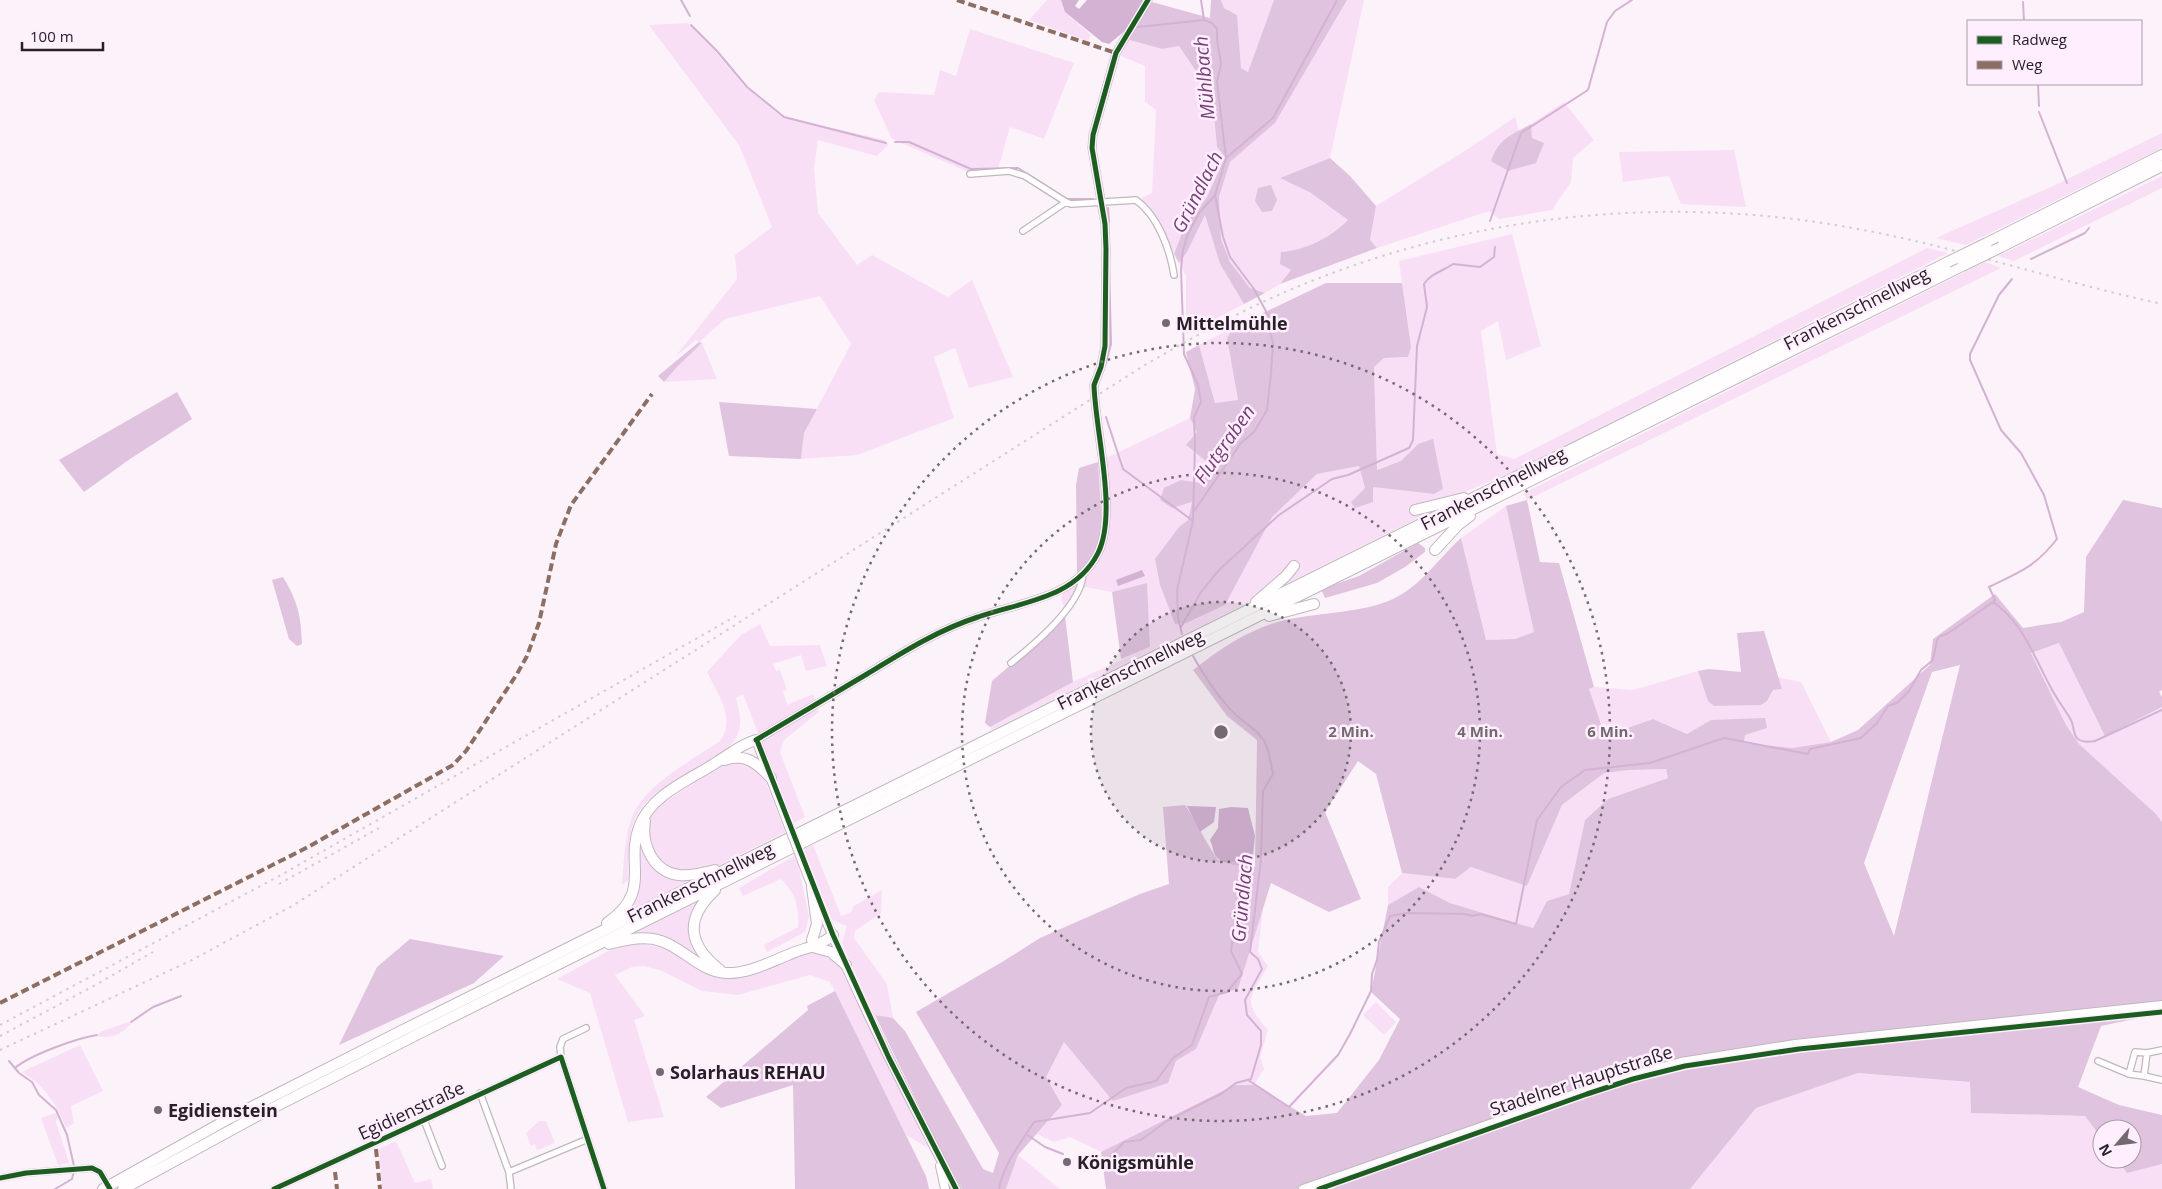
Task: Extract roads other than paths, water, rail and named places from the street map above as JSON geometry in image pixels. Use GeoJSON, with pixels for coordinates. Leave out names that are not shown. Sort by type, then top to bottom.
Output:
{"type":"FeatureCollection","features":[{"type":"Feature","properties":{"kind":"highway","name":"Frankenschnellweg"},"geometry":{"type":"LineString","coordinates":[[103,1189],[230,1118],[579,942],[2162,155]]}},
{"type":"Feature","properties":{"kind":"highway","name":"Frankenschnellweg"},"geometry":{"type":"LineString","coordinates":[[123,1189],[255,1117],[593,947],[2162,166]]}},
{"type":"Feature","properties":{"kind":"highway"},"geometry":{"type":"LineString","coordinates":[[1415,510],[1489,491]]}},
{"type":"Feature","properties":{"kind":"highway"},"geometry":{"type":"LineString","coordinates":[[1435,550],[1458,525],[1489,502]]}},
{"type":"Feature","properties":{"kind":"highway"},"geometry":{"type":"LineString","coordinates":[[1242,614],[1277,584],[1294,566]]}},
{"type":"Feature","properties":{"kind":"highway"},"geometry":{"type":"LineString","coordinates":[[1242,625],[1314,604]]}},
{"type":"Feature","properties":{"kind":"highway"},"geometry":{"type":"LineString","coordinates":[[718,762],[736,756],[757,741]]}},
{"type":"Feature","properties":{"kind":"highway"},"geometry":{"type":"LineString","coordinates":[[579,942],[612,920],[622,911],[629,900],[636,878],[636,837],[639,826],[646,814],[668,792],[718,762],[738,747],[757,741]]}},
{"type":"Feature","properties":{"kind":"highway"},"geometry":{"type":"LineString","coordinates":[[736,756],[751,760],[771,778]]}},
{"type":"Feature","properties":{"kind":"highway"},"geometry":{"type":"LineString","coordinates":[[646,814],[643,830],[645,842],[651,858],[662,868],[679,875],[733,866]]}},
{"type":"Feature","properties":{"kind":"highway"},"geometry":{"type":"LineString","coordinates":[[723,972],[707,960],[699,950],[694,938],[693,927],[701,904],[724,882]]}},
{"type":"Feature","properties":{"kind":"highway"},"geometry":{"type":"LineString","coordinates":[[812,887],[817,924],[812,943]]}},
{"type":"Feature","properties":{"kind":"highway"},"geometry":{"type":"LineString","coordinates":[[593,947],[630,939],[659,940],[671,945],[707,969],[723,972],[745,971],[796,951],[832,934]]}},
{"type":"Feature","properties":{"kind":"highway"},"geometry":{"type":"LineString","coordinates":[[812,943],[831,952],[846,965]]}},
{"type":"Feature","properties":{"kind":"main road"},"geometry":{"type":"LineString","coordinates":[[757,741],[812,887],[832,934],[893,1066],[956,1189]]}},
{"type":"Feature","properties":{"kind":"main road","name":"Stadelner Hauptstraße"},"geometry":{"type":"LineString","coordinates":[[1303,1189],[1618,1078],[1681,1062],[1748,1050],[1804,1043],[2162,1006]]}},
{"type":"Feature","properties":{"kind":"main road"},"geometry":{"type":"LineString","coordinates":[[936,1152],[944,1189]]}},
{"type":"Feature","properties":{"kind":"street"},"geometry":{"type":"LineString","coordinates":[[757,741],[940,631],[979,616],[1046,597],[1067,586],[1083,573],[1098,553],[1106,512],[1094,385],[1101,367],[1105,346],[1106,250],[1092,148],[1093,135],[1116,53],[1148,0]]}},
{"type":"Feature","properties":{"kind":"street"},"geometry":{"type":"LineString","coordinates":[[970,174],[1009,171],[1025,176],[1066,202],[1101,203],[1130,199],[1136,200],[1155,222],[1172,258],[1174,275]]}},
{"type":"Feature","properties":{"kind":"street"},"geometry":{"type":"LineString","coordinates":[[1023,231],[1066,202]]}},
{"type":"Feature","properties":{"kind":"street"},"geometry":{"type":"LineString","coordinates":[[1011,663],[1042,638],[1066,611],[1083,583],[1083,573]]}},
{"type":"Feature","properties":{"kind":"street"},"geometry":{"type":"LineString","coordinates":[[586,1028],[563,1039],[560,1047],[561,1057],[604,1189]]}},
{"type":"Feature","properties":{"kind":"street"},"geometry":{"type":"LineString","coordinates":[[2129,1074],[2135,1052],[2147,1053],[2162,1050]]}},
{"type":"Feature","properties":{"kind":"street"},"geometry":{"type":"LineString","coordinates":[[2144,1076],[2147,1053]]}},
{"type":"Feature","properties":{"kind":"street","name":"Egidienstraße"},"geometry":{"type":"LineString","coordinates":[[274,1189],[561,1057]]}},
{"type":"Feature","properties":{"kind":"street"},"geometry":{"type":"LineString","coordinates":[[2098,1061],[2129,1074],[2162,1080]]}},
{"type":"Feature","properties":{"kind":"street"},"geometry":{"type":"LineString","coordinates":[[480,1093],[509,1172],[511,1189]]}},
{"type":"Feature","properties":{"kind":"street","name":"Egidienstraße"},"geometry":{"type":"LineString","coordinates":[[424,1120],[442,1166]]}},
{"type":"Feature","properties":{"kind":"street"},"geometry":{"type":"LineString","coordinates":[[509,1172],[588,1139]]}},
{"type":"Feature","properties":{"kind":"street"},"geometry":{"type":"LineString","coordinates":[[0,1178],[92,1168],[100,1172],[104,1178]]}},
{"type":"Feature","properties":{"kind":"waterway"},"geometry":{"type":"LineString","coordinates":[[681,0],[690,16]]}},
{"type":"Feature","properties":{"kind":"waterway","name":"Mühlbach"},"geometry":{"type":"LineString","coordinates":[[1201,0],[1204,20],[1212,23],[1217,29],[1221,64],[1217,82],[1226,158]]}},
{"type":"Feature","properties":{"kind":"waterway","name":"Gründlach"},"geometry":{"type":"LineString","coordinates":[[1182,634],[1178,618],[1177,590],[1193,521],[1194,417],[1201,402],[1198,385],[1184,354],[1181,269],[1183,250],[1187,236],[1199,213],[1215,195],[1226,158],[1273,118],[1337,0]]}},
{"type":"Feature","properties":{"kind":"waterway"},"geometry":{"type":"LineString","coordinates":[[1490,221],[1521,133],[1588,90],[1607,22],[1615,11],[1632,0]]}},
{"type":"Feature","properties":{"kind":"waterway"},"geometry":{"type":"LineString","coordinates":[[2023,2],[2024,20]]}},
{"type":"Feature","properties":{"kind":"waterway"},"geometry":{"type":"LineString","coordinates":[[1138,27],[1204,20]]}},
{"type":"Feature","properties":{"kind":"waterway"},"geometry":{"type":"LineString","coordinates":[[691,25],[717,51],[747,87],[784,117],[886,143]]}},
{"type":"Feature","properties":{"kind":"waterway"},"geometry":{"type":"LineString","coordinates":[[2038,85],[2039,106]]}},
{"type":"Feature","properties":{"kind":"waterway"},"geometry":{"type":"LineString","coordinates":[[2039,112],[2067,183]]}},
{"type":"Feature","properties":{"kind":"waterway"},"geometry":{"type":"LineString","coordinates":[[895,142],[909,142],[971,169],[1018,168],[1067,199],[1093,199]]}},
{"type":"Feature","properties":{"kind":"waterway","name":"Flutgraben"},"geometry":{"type":"LineString","coordinates":[[1194,511],[1241,443],[1254,432],[1267,410],[1271,373],[1273,342],[1268,327],[1269,317],[1254,289],[1230,257],[1223,237],[1215,195]]}},
{"type":"Feature","properties":{"kind":"waterway"},"geometry":{"type":"LineString","coordinates":[[1108,208],[1109,222]]}},
{"type":"Feature","properties":{"kind":"waterway"},"geometry":{"type":"LineString","coordinates":[[2031,259],[2085,233],[2089,228]]}},
{"type":"Feature","properties":{"kind":"waterway"},"geometry":{"type":"LineString","coordinates":[[1181,627],[1201,592],[1219,570],[1279,515],[1332,479],[1348,475],[1409,448],[1413,440],[1417,346],[1427,307],[1424,284],[1433,275],[1453,264],[1480,267],[1494,257],[1495,247]]}},
{"type":"Feature","properties":{"kind":"waterway"},"geometry":{"type":"LineString","coordinates":[[1105,366],[1111,344],[1109,264]]}},
{"type":"Feature","properties":{"kind":"waterway"},"geometry":{"type":"LineString","coordinates":[[1993,602],[1995,600],[1989,587],[2034,563],[2057,539],[2044,495],[2021,453],[2001,430],[1970,360],[1970,354],[1999,295],[2012,279]]}},
{"type":"Feature","properties":{"kind":"waterway"},"geometry":{"type":"LineString","coordinates":[[1106,417],[1123,469],[1193,521]]}},
{"type":"Feature","properties":{"kind":"waterway"},"geometry":{"type":"LineString","coordinates":[[1248,1080],[1289,1107],[1338,1055],[1371,991],[1372,974],[1377,960],[1379,942],[1390,916],[1407,913],[1465,914],[1472,916],[1481,914],[1516,924],[1537,820],[1561,787],[1585,770],[1650,763],[1724,738],[1808,754],[1810,749],[1861,738],[1877,723],[1888,706],[1897,703],[1909,691],[1921,670],[1933,660],[1937,640],[1940,636],[1947,634],[1993,602],[2012,619],[2026,639],[2051,689],[2071,720],[2079,740],[2085,742],[2095,741],[2162,710]]}},
{"type":"Feature","properties":{"kind":"waterway","name":"Gründlach"},"geometry":{"type":"LineString","coordinates":[[1077,1158],[1092,1163],[1106,1161],[1124,1142],[1141,1140],[1167,1121],[1221,1094],[1236,1083],[1251,1079],[1261,1045],[1261,1031],[1247,1015],[1245,1000],[1262,969],[1258,959],[1250,952],[1261,859],[1263,791],[1273,774],[1264,740],[1224,702],[1207,680],[1193,656]]}},
{"type":"Feature","properties":{"kind":"waterway","name":"Gründlach"},"geometry":{"type":"LineString","coordinates":[[999,1189],[1009,1162],[1034,1122],[1090,1113],[1126,1088],[1156,1081],[1173,1058],[1192,1045],[1209,997],[1227,992],[1242,974],[1231,951],[1239,886],[1246,866]]}},
{"type":"Feature","properties":{"kind":"waterway"},"geometry":{"type":"LineString","coordinates":[[131,1022],[153,1007],[181,996]]}},
{"type":"Feature","properties":{"kind":"waterway"},"geometry":{"type":"LineString","coordinates":[[15,1068],[31,1058],[54,1048],[97,1035]]}},
{"type":"Feature","properties":{"kind":"waterway"},"geometry":{"type":"LineString","coordinates":[[9,1061],[19,1073],[32,1082],[39,1095],[56,1110],[67,1135],[74,1166]]}},
{"type":"Feature","properties":{"kind":"waterway","name":"Gründlach"},"geometry":{"type":"LineString","coordinates":[[1026,1134],[1045,1147],[1063,1154]]}},
{"type":"Feature","properties":{"kind":"waterway"},"geometry":{"type":"LineString","coordinates":[[55,1189],[72,1179],[74,1171]]}},
{"type":"Feature","properties":{"kind":"railway"},"geometry":{"type":"LineString","coordinates":[[0,1050],[192,960],[292,906],[1145,365],[1193,337],[1243,312],[1276,296],[1345,268],[1416,246],[1489,229],[1562,218],[1636,213],[1710,212],[1784,218],[1858,229],[1973,255],[2086,286],[2162,304]]}},
{"type":"Feature","properties":{"kind":"railway"},"geometry":{"type":"LineString","coordinates":[[0,1025],[281,875],[736,616]]}},
{"type":"Feature","properties":{"kind":"railway"},"geometry":{"type":"LineString","coordinates":[[279,884],[379,828]]}},
{"type":"Feature","properties":{"kind":"railway"},"geometry":{"type":"LineString","coordinates":[[0,1036],[153,952]]}},
{"type":"Feature","properties":{"kind":"place","name":"Mittelmühle"},"geometry":{"type":"Point","coordinates":[1166,323]}},
{"type":"Feature","properties":{"kind":"place","name":"Solarhaus REHAU"},"geometry":{"type":"Point","coordinates":[660,1072]}},
{"type":"Feature","properties":{"kind":"place","name":"Egidienstein"},"geometry":{"type":"Point","coordinates":[158,1110]}},
{"type":"Feature","properties":{"kind":"place","name":"Königsmühle"},"geometry":{"type":"Point","coordinates":[1067,1162]}}]}
